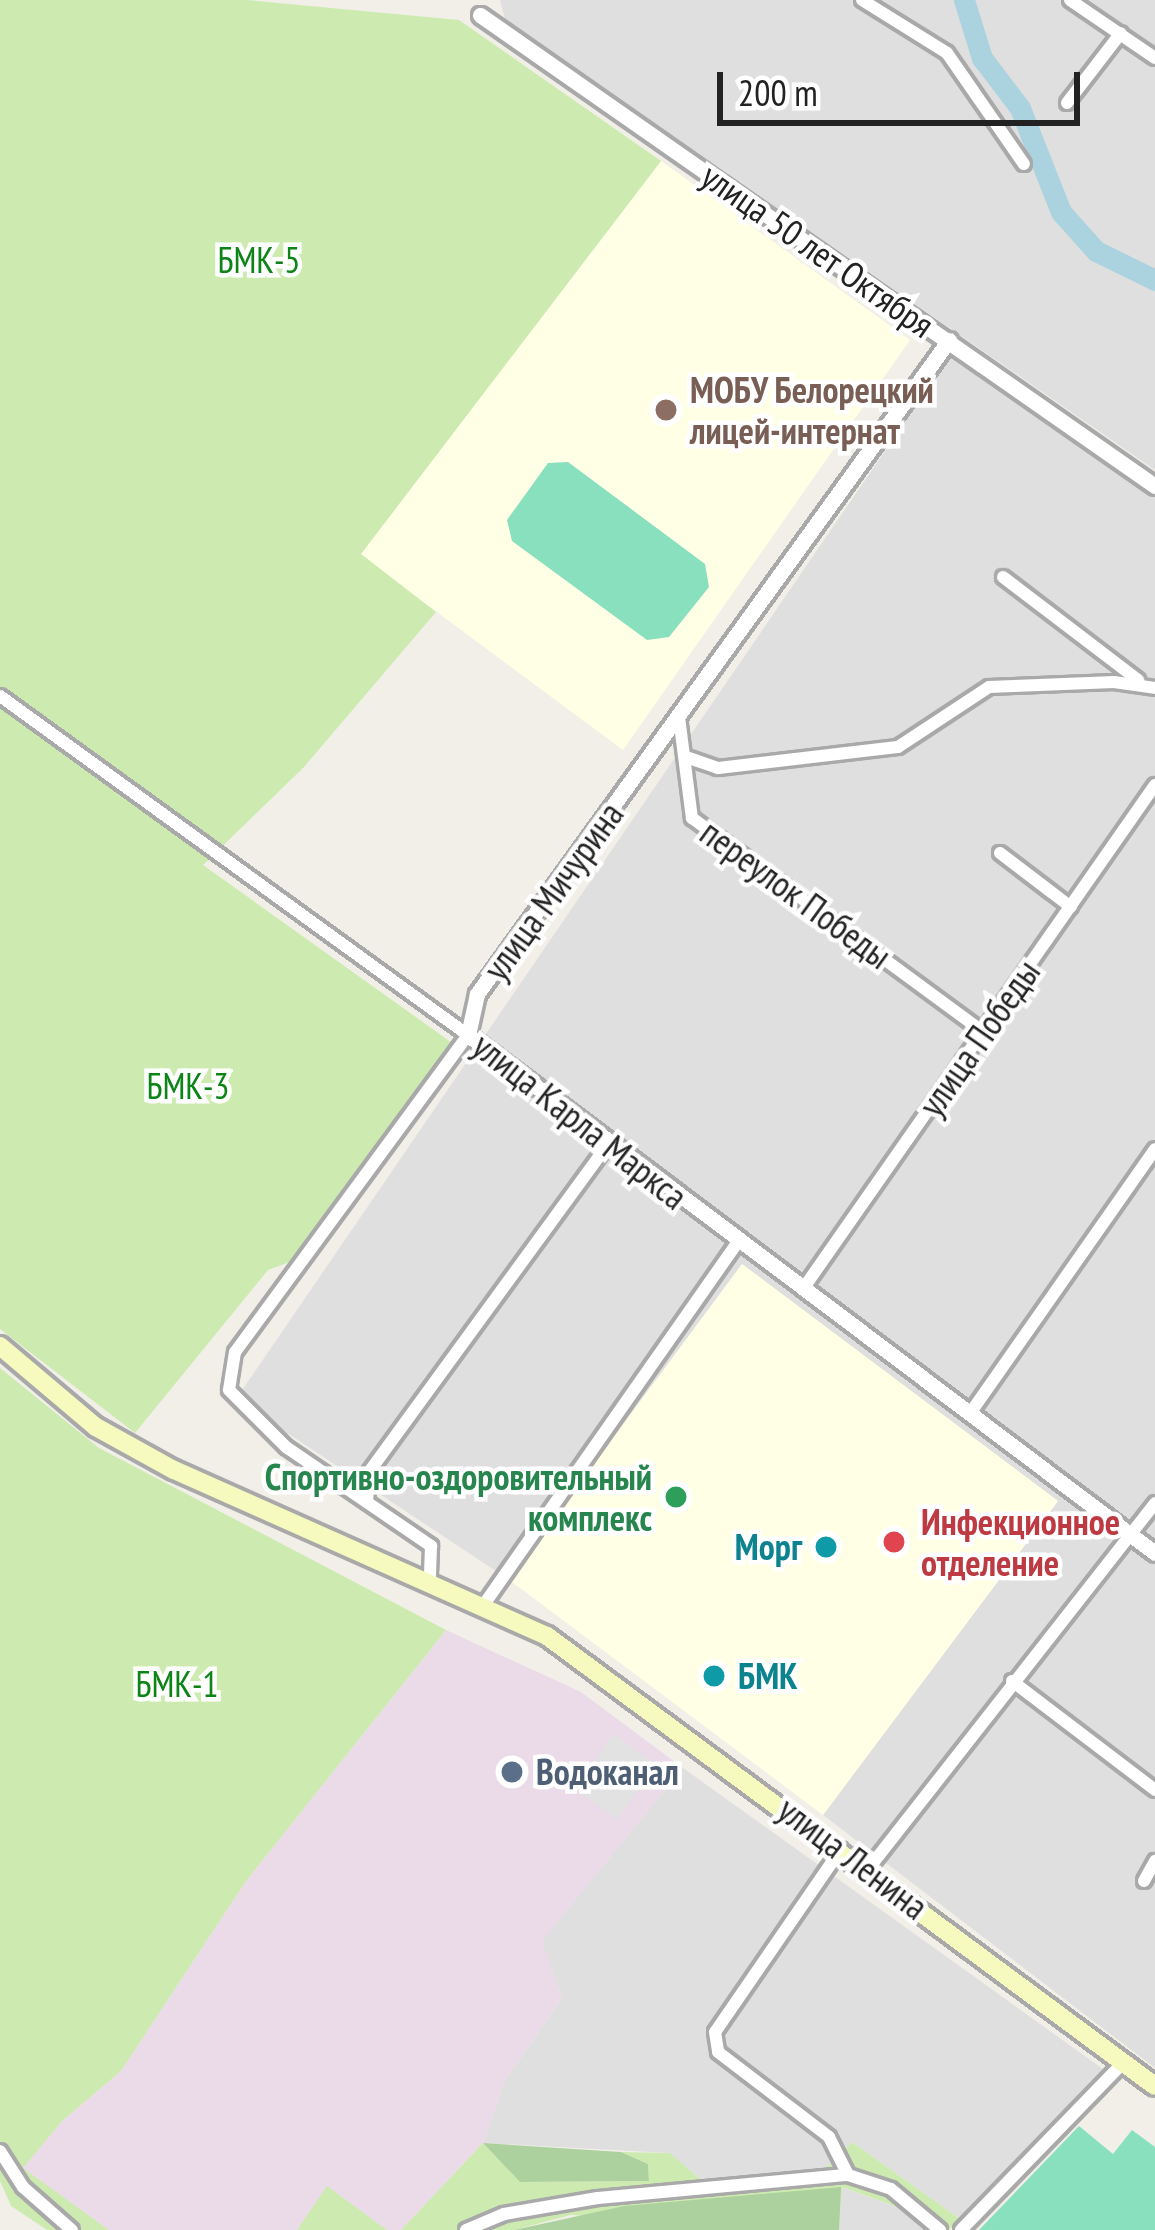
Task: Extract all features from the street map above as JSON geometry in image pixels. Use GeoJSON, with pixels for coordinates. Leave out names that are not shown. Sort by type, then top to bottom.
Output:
{"type":"FeatureCollection","features":[{"type":"Feature","properties":{"kind":"main road","name":"улица Ленина"},"geometry":{"type":"LineString","coordinates":[[0,1346],[96,1427],[547,1636],[841,1848],[1155,2086]]}},
{"type":"Feature","properties":{"kind":"street"},"geometry":{"type":"LineString","coordinates":[[862,0],[947,53],[1024,164]]}},
{"type":"Feature","properties":{"kind":"street"},"geometry":{"type":"LineString","coordinates":[[1070,0],[1155,58]]}},
{"type":"Feature","properties":{"kind":"street","name":"улица 50 лет Октября"},"geometry":{"type":"LineString","coordinates":[[480,7],[1155,486]]}},
{"type":"Feature","properties":{"kind":"street"},"geometry":{"type":"LineString","coordinates":[[1066,103],[1121,33]]}},
{"type":"Feature","properties":{"kind":"street","name":"улица Мичурина"},"geometry":{"type":"LineString","coordinates":[[430,1582],[431,1546],[286,1447],[229,1390],[236,1352],[468,1035],[477,994],[949,340]]}},
{"type":"Feature","properties":{"kind":"street"},"geometry":{"type":"LineString","coordinates":[[1003,577],[1150,686]]}},
{"type":"Feature","properties":{"kind":"street"},"geometry":{"type":"LineString","coordinates":[[689,758],[718,768],[898,746],[989,687],[1150,686]]}},
{"type":"Feature","properties":{"kind":"street","name":"улица Карла Маркса"},"geometry":{"type":"LineString","coordinates":[[0,695],[468,1035],[607,1146],[1155,1553]]}},
{"type":"Feature","properties":{"kind":"street","name":"переулок Победы"},"geometry":{"type":"LineString","coordinates":[[679,717],[689,758],[692,818],[983,1032]]}},
{"type":"Feature","properties":{"kind":"street","name":"улица Победы"},"geometry":{"type":"LineString","coordinates":[[803,1289],[1155,785]]}},
{"type":"Feature","properties":{"kind":"street"},"geometry":{"type":"LineString","coordinates":[[1000,853],[1071,907]]}},
{"type":"Feature","properties":{"kind":"street"},"geometry":{"type":"LineString","coordinates":[[367,1502],[369,1472],[607,1146]]}},
{"type":"Feature","properties":{"kind":"street"},"geometry":{"type":"LineString","coordinates":[[971,1412],[1155,1149]]}},
{"type":"Feature","properties":{"kind":"street"},"geometry":{"type":"LineString","coordinates":[[484,1603],[738,1242]]}},
{"type":"Feature","properties":{"kind":"street"},"geometry":{"type":"LineString","coordinates":[[868,1868],[1126,1531],[1155,1503]]}},
{"type":"Feature","properties":{"kind":"street"},"geometry":{"type":"LineString","coordinates":[[1012,1682],[1155,1790]]}},
{"type":"Feature","properties":{"kind":"street"},"geometry":{"type":"LineString","coordinates":[[841,1848],[715,2032],[718,2052],[829,2137],[848,2175]]}},
{"type":"Feature","properties":{"kind":"street"},"geometry":{"type":"LineString","coordinates":[[1144,1881],[1155,1861]]}},
{"type":"Feature","properties":{"kind":"street"},"geometry":{"type":"LineString","coordinates":[[962,2230],[1124,2062]]}},
{"type":"Feature","properties":{"kind":"street"},"geometry":{"type":"LineString","coordinates":[[0,2151],[22,2187],[72,2230]]}},
{"type":"Feature","properties":{"kind":"street"},"geometry":{"type":"LineString","coordinates":[[466,2230],[504,2214],[598,2198],[848,2175],[891,2188],[940,2230]]}},
{"type":"Feature","properties":{"kind":"shaded area"},"geometry":{"type":"Polygon","coordinates":[[[500,0],[1155,0],[1155,470],[505,20],[500,0]]]}},
{"type":"Feature","properties":{"kind":"shaded area","name":"МОБУ Белорецкий лицей-интернат"},"geometry":{"type":"Polygon","coordinates":[[[661,161],[910,340],[623,750],[360,555],[661,161]]]}},
{"type":"Feature","properties":{"kind":"shaded area"},"geometry":{"type":"Polygon","coordinates":[[[952,353],[1155,497],[1155,2068],[823,1815],[1058,1501],[743,1265],[508,1579],[236,1399],[952,353]]]}},
{"type":"Feature","properties":{"kind":"shaded area"},"geometry":{"type":"Polygon","coordinates":[[[742,1264],[1058,1501],[823,1815],[508,1579],[742,1264]]]}},
{"type":"Feature","properties":{"kind":"shaded area"},"geometry":{"type":"Polygon","coordinates":[[[446,1630],[581,1692],[683,1768],[542,1941],[562,1998],[505,2080],[483,2143],[401,2230],[387,2230],[327,2187],[297,2230],[109,2230],[22,2168],[62,2121],[121,2071],[246,1881],[446,1630]]]}},
{"type":"Feature","properties":{"kind":"shaded area"},"geometry":{"type":"Polygon","coordinates":[[[613,1734],[656,1765],[617,1819],[575,1789],[613,1734]]]}},
{"type":"Feature","properties":{"kind":"shaded area"},"geometry":{"type":"Polygon","coordinates":[[[683,1768],[1103,2069],[960,2219],[852,2142],[821,2173],[701,2180],[669,2153],[483,2143],[505,2080],[562,1998],[541,1941],[683,1768]]]}},
{"type":"Feature","properties":{"kind":"shaded area"},"geometry":{"type":"Polygon","coordinates":[[[841,2187],[903,2209],[927,2230],[839,2230],[841,2187]]]}},
{"type":"Feature","properties":{"kind":"green space","name":"БМК-5"},"geometry":{"type":"Polygon","coordinates":[[[0,0],[247,0],[459,20],[661,161],[361,554],[436,612],[304,767],[203,865],[455,1045],[295,1260],[268,1270],[135,1433],[0,1329],[0,0]]]}},
{"type":"Feature","properties":{"kind":"green space"},"geometry":{"type":"Polygon","coordinates":[[[568,462],[705,564],[709,587],[669,637],[647,640],[512,541],[507,520],[548,463],[568,462]]]}},
{"type":"Feature","properties":{"kind":"green space","name":"БМК-1"},"geometry":{"type":"Polygon","coordinates":[[[0,1368],[99,1448],[446,1630],[246,1881],[121,2071],[62,2121],[23,2168],[109,2230],[47,2230],[11,2206],[0,2181],[0,1368]]]}},
{"type":"Feature","properties":{"kind":"green space"},"geometry":{"type":"Polygon","coordinates":[[[1079,2126],[1113,2154],[1132,2130],[1155,2147],[1155,2230],[979,2230],[1079,2126]]]}},
{"type":"Feature","properties":{"kind":"green space"},"geometry":{"type":"Polygon","coordinates":[[[852,2142],[960,2219],[949,2230],[927,2230],[903,2209],[842,2187],[839,2230],[571,2215],[514,2230],[401,2230],[483,2143],[521,2182],[649,2181],[648,2164],[621,2152],[670,2153],[701,2180],[821,2173],[852,2142]]]}},
{"type":"Feature","properties":{"kind":"green space"},"geometry":{"type":"Polygon","coordinates":[[[483,2143],[621,2152],[648,2164],[649,2181],[520,2182],[483,2143]]]}},
{"type":"Feature","properties":{"kind":"green space"},"geometry":{"type":"Polygon","coordinates":[[[327,2186],[387,2230],[297,2230],[327,2186]]]}},
{"type":"Feature","properties":{"kind":"green space"},"geometry":{"type":"Polygon","coordinates":[[[841,2187],[839,2230],[514,2230],[624,2206],[841,2187]]]}},
{"type":"Feature","properties":{"kind":"waterway"},"geometry":{"type":"LineString","coordinates":[[964,0],[982,58],[1020,108],[1061,212],[1096,251],[1155,280]]}},
{"type":"Feature","properties":{"kind":"place","name":"МОБУ Белорецкий лицей-интернат"},"geometry":{"type":"Point","coordinates":[666,410]}},
{"type":"Feature","properties":{"kind":"place","name":"Спортивно-оздоровительный комплекс"},"geometry":{"type":"Point","coordinates":[676,1497]}},
{"type":"Feature","properties":{"kind":"place","name":"Инфекционное отделение"},"geometry":{"type":"Point","coordinates":[894,1542]}},
{"type":"Feature","properties":{"kind":"place","name":"Морг"},"geometry":{"type":"Point","coordinates":[826,1547]}},
{"type":"Feature","properties":{"kind":"place","name":"БМК"},"geometry":{"type":"Point","coordinates":[714,1676]}},
{"type":"Feature","properties":{"kind":"place","name":"Водоканал"},"geometry":{"type":"Point","coordinates":[512,1772]}},
{"type":"Feature","properties":{"kind":"park label","name":"БМК-3"},"geometry":{"type":"Point","coordinates":[188,1086]}}]}
